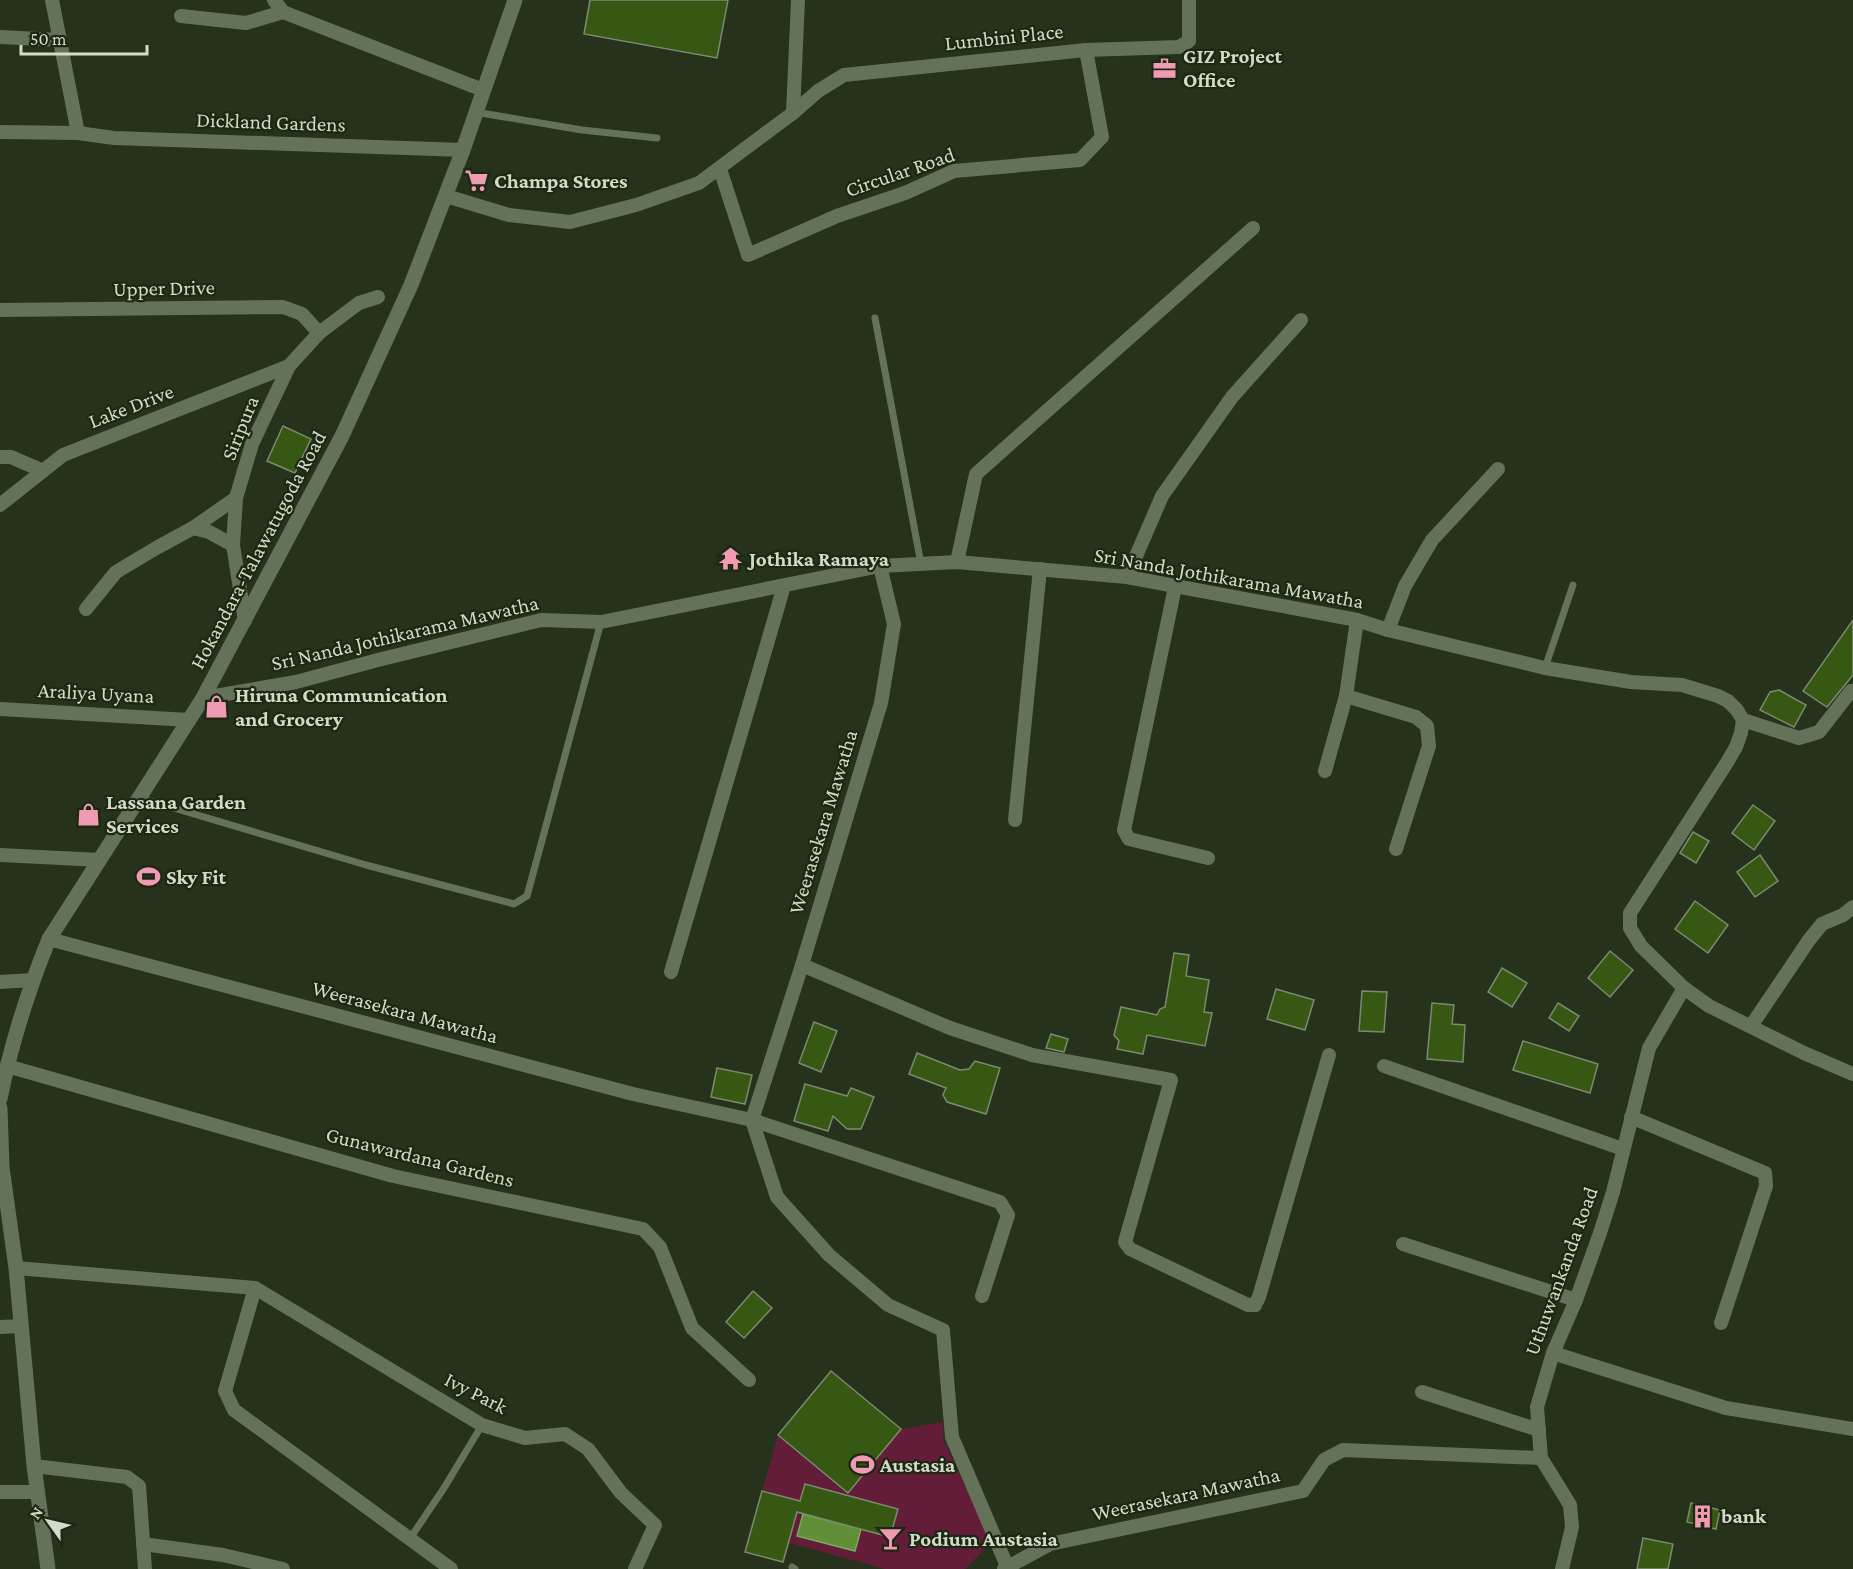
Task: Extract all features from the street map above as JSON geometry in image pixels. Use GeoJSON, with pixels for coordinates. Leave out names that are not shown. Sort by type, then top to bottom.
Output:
{"type":"FeatureCollection","features":[{"type":"Feature","properties":{"kind":"main road","name":"Hokandara-Talawatugoda Road"},"geometry":{"type":"LineString","coordinates":[[0,1099],[7,1066],[32,980],[49,939],[203,698],[347,426],[411,285],[463,150],[515,0]]}},
{"type":"Feature","properties":{"kind":"main road"},"geometry":{"type":"LineString","coordinates":[[0,1108],[1,1167],[16,1268],[34,1466],[48,1569]]}},
{"type":"Feature","properties":{"kind":"street"},"geometry":{"type":"LineString","coordinates":[[52,0],[78,134]]}},
{"type":"Feature","properties":{"kind":"street"},"geometry":{"type":"LineString","coordinates":[[274,0],[283,12],[483,90]]}},
{"type":"Feature","properties":{"kind":"street"},"geometry":{"type":"LineString","coordinates":[[794,113],[798,0]]}},
{"type":"Feature","properties":{"kind":"street","name":"Lumbini Place"},"geometry":{"type":"LineString","coordinates":[[446,196],[509,215],[570,222],[636,205],[699,183],[794,113],[818,92],[844,75],[1086,50],[1179,47],[1189,41],[1189,0]]}},
{"type":"Feature","properties":{"kind":"street"},"geometry":{"type":"LineString","coordinates":[[181,16],[246,23],[283,12]]}},
{"type":"Feature","properties":{"kind":"street"},"geometry":{"type":"LineString","coordinates":[[0,37],[60,40]]}},
{"type":"Feature","properties":{"kind":"street","name":"Circular Road"},"geometry":{"type":"LineString","coordinates":[[720,169],[748,255],[837,216],[905,193],[954,171],[1080,160],[1102,137],[1086,50]]}},
{"type":"Feature","properties":{"kind":"street","name":"Dickland Gardens"},"geometry":{"type":"LineString","coordinates":[[0,132],[463,150]]}},
{"type":"Feature","properties":{"kind":"street"},"geometry":{"type":"LineString","coordinates":[[957,562],[976,474],[1253,228]]}},
{"type":"Feature","properties":{"kind":"street","name":"Siripura"},"geometry":{"type":"LineString","coordinates":[[245,621],[233,545],[236,498],[252,444],[290,366],[319,333],[359,303],[378,297]]}},
{"type":"Feature","properties":{"kind":"street","name":"Upper Drive"},"geometry":{"type":"LineString","coordinates":[[0,310],[283,308],[302,314],[319,333]]}},
{"type":"Feature","properties":{"kind":"street"},"geometry":{"type":"LineString","coordinates":[[1127,577],[1162,496],[1232,397],[1300,320]]}},
{"type":"Feature","properties":{"kind":"street","name":"Lake Drive"},"geometry":{"type":"LineString","coordinates":[[0,505],[63,455],[290,366]]}},
{"type":"Feature","properties":{"kind":"street"},"geometry":{"type":"LineString","coordinates":[[0,457],[11,457],[43,471]]}},
{"type":"Feature","properties":{"kind":"street"},"geometry":{"type":"LineString","coordinates":[[1388,630],[1405,586],[1432,540],[1498,469]]}},
{"type":"Feature","properties":{"kind":"street"},"geometry":{"type":"LineString","coordinates":[[86,609],[117,572],[193,528],[236,498]]}},
{"type":"Feature","properties":{"kind":"street"},"geometry":{"type":"LineString","coordinates":[[193,528],[209,532],[233,545]]}},
{"type":"Feature","properties":{"kind":"street","name":"Sri Nanda Jothikarama Mawatha"},"geometry":{"type":"LineString","coordinates":[[203,698],[296,682],[541,620],[601,622],[880,566],[957,562],[1127,577],[1357,620],[1388,630],[1545,668],[1630,682],[1682,685],[1700,689],[1728,701],[1743,720]]}},
{"type":"Feature","properties":{"kind":"street","name":"Weerasekara Mawatha"},"geometry":{"type":"LineString","coordinates":[[880,566],[894,624],[881,703],[802,965],[752,1120],[777,1197],[829,1255],[888,1305],[942,1330],[952,1437],[1006,1568],[1050,1544],[1303,1491],[1324,1460],[1343,1450],[1541,1458]]}},
{"type":"Feature","properties":{"kind":"street"},"geometry":{"type":"LineString","coordinates":[[1015,820],[1040,569]]}},
{"type":"Feature","properties":{"kind":"street"},"geometry":{"type":"LineString","coordinates":[[671,972],[784,586]]}},
{"type":"Feature","properties":{"kind":"street"},"geometry":{"type":"LineString","coordinates":[[1175,586],[1124,830],[1129,839],[1208,858]]}},
{"type":"Feature","properties":{"kind":"street"},"geometry":{"type":"LineString","coordinates":[[1325,771],[1346,696],[1357,620]]}},
{"type":"Feature","properties":{"kind":"street"},"geometry":{"type":"LineString","coordinates":[[1852,690],[1819,732],[1799,738],[1743,720],[1736,747],[1630,913],[1630,928],[1641,946],[1684,988],[1708,1006],[1853,1074]]}},
{"type":"Feature","properties":{"kind":"street"},"geometry":{"type":"LineString","coordinates":[[1346,696],[1416,717],[1427,726],[1429,746],[1395,849]]}},
{"type":"Feature","properties":{"kind":"street","name":"Araliya Uyana"},"geometry":{"type":"LineString","coordinates":[[0,709],[189,720]]}},
{"type":"Feature","properties":{"kind":"street"},"geometry":{"type":"LineString","coordinates":[[0,855],[100,860]]}},
{"type":"Feature","properties":{"kind":"street"},"geometry":{"type":"LineString","coordinates":[[1751,1026],[1822,924],[1843,915],[1853,907]]}},
{"type":"Feature","properties":{"kind":"street","name":"Weerasekara Mawatha"},"geometry":{"type":"LineString","coordinates":[[49,939],[633,1094],[752,1120],[1000,1202],[1008,1215],[982,1296]]}},
{"type":"Feature","properties":{"kind":"street"},"geometry":{"type":"LineString","coordinates":[[802,965],[950,1028],[1032,1055],[1171,1080],[1125,1242],[1130,1249],[1248,1305],[1256,1305],[1259,1297],[1329,1055]]}},
{"type":"Feature","properties":{"kind":"street"},"geometry":{"type":"LineString","coordinates":[[0,982],[32,980]]}},
{"type":"Feature","properties":{"kind":"street","name":"Uthuwankanda Road"},"geometry":{"type":"LineString","coordinates":[[1562,1569],[1572,1527],[1570,1505],[1541,1458],[1537,1407],[1553,1353],[1576,1300],[1613,1192],[1649,1048],[1684,988]]}},
{"type":"Feature","properties":{"kind":"street","name":"Gunawardana Gardens"},"geometry":{"type":"LineString","coordinates":[[7,1066],[393,1176],[643,1230],[660,1247],[692,1328],[749,1380]]}},
{"type":"Feature","properties":{"kind":"street"},"geometry":{"type":"LineString","coordinates":[[1384,1066],[1623,1149]]}},
{"type":"Feature","properties":{"kind":"street"},"geometry":{"type":"LineString","coordinates":[[1631,1117],[1765,1173],[1766,1185],[1721,1323]]}},
{"type":"Feature","properties":{"kind":"street"},"geometry":{"type":"LineString","coordinates":[[1403,1244],[1576,1300]]}},
{"type":"Feature","properties":{"kind":"street","name":"Ivy Park"},"geometry":{"type":"LineString","coordinates":[[16,1268],[255,1288],[482,1425],[525,1438],[566,1434],[588,1449],[621,1493],[655,1525],[634,1569]]}},
{"type":"Feature","properties":{"kind":"street"},"geometry":{"type":"LineString","coordinates":[[255,1288],[225,1391],[234,1410],[451,1569]]}},
{"type":"Feature","properties":{"kind":"street"},"geometry":{"type":"LineString","coordinates":[[0,1327],[21,1326]]}},
{"type":"Feature","properties":{"kind":"street"},"geometry":{"type":"LineString","coordinates":[[1553,1353],[1726,1408],[1853,1430]]}},
{"type":"Feature","properties":{"kind":"street"},"geometry":{"type":"LineString","coordinates":[[1422,1392],[1539,1430]]}},
{"type":"Feature","properties":{"kind":"street"},"geometry":{"type":"LineString","coordinates":[[34,1466],[127,1477],[139,1486],[145,1569]]}},
{"type":"Feature","properties":{"kind":"street"},"geometry":{"type":"LineString","coordinates":[[0,1492],[38,1492]]}},
{"type":"Feature","properties":{"kind":"street"},"geometry":{"type":"LineString","coordinates":[[143,1544],[223,1555],[283,1569]]}},
{"type":"Feature","properties":{"kind":"lane"},"geometry":{"type":"LineString","coordinates":[[476,112],[582,130],[657,138]]}},
{"type":"Feature","properties":{"kind":"lane"},"geometry":{"type":"LineString","coordinates":[[875,318],[921,564]]}},
{"type":"Feature","properties":{"kind":"lane"},"geometry":{"type":"LineString","coordinates":[[1545,668],[1573,585]]}},
{"type":"Feature","properties":{"kind":"lane"},"geometry":{"type":"LineString","coordinates":[[140,798],[366,865],[514,904],[527,896],[601,622]]}},
{"type":"Feature","properties":{"kind":"lane"},"geometry":{"type":"LineString","coordinates":[[410,1540],[482,1425]]}},
{"type":"Feature","properties":{"kind":"shaded area","name":"Austasia"},"geometry":{"type":"Polygon","coordinates":[[[831,1371],[901,1429],[943,1422],[943,1439],[978,1514],[993,1540],[965,1569],[885,1569],[790,1543],[783,1562],[745,1552],[778,1435],[831,1371]]]}},
{"type":"Feature","properties":{"kind":"shaded area"},"geometry":{"type":"Polygon","coordinates":[[[803,1514],[861,1529],[855,1551],[797,1536],[803,1514]]]}},
{"type":"Feature","properties":{"kind":"building"},"geometry":{"type":"Polygon","coordinates":[[[590,0],[728,0],[717,58],[584,34],[590,0]]]}},
{"type":"Feature","properties":{"kind":"building"},"geometry":{"type":"Polygon","coordinates":[[[283,426],[311,439],[295,473],[267,461],[283,426]]]}},
{"type":"Feature","properties":{"kind":"building"},"geometry":{"type":"Polygon","coordinates":[[[1853,620],[1853,675],[1827,707],[1803,691],[1853,620]]]}},
{"type":"Feature","properties":{"kind":"building"},"geometry":{"type":"Polygon","coordinates":[[[1779,690],[1806,705],[1794,727],[1760,710],[1770,692],[1779,690]]]}},
{"type":"Feature","properties":{"kind":"building"},"geometry":{"type":"Polygon","coordinates":[[[1753,805],[1775,821],[1754,850],[1732,833],[1753,805]]]}},
{"type":"Feature","properties":{"kind":"building"},"geometry":{"type":"Polygon","coordinates":[[[1693,832],[1709,841],[1696,863],[1680,853],[1693,832]]]}},
{"type":"Feature","properties":{"kind":"building"},"geometry":{"type":"Polygon","coordinates":[[[1760,855],[1778,881],[1755,897],[1737,872],[1760,855]]]}},
{"type":"Feature","properties":{"kind":"building"},"geometry":{"type":"Polygon","coordinates":[[[1695,901],[1728,925],[1708,953],[1675,929],[1695,901]]]}},
{"type":"Feature","properties":{"kind":"building"},"geometry":{"type":"Polygon","coordinates":[[[1610,951],[1633,970],[1610,997],[1588,978],[1610,951]]]}},
{"type":"Feature","properties":{"kind":"building"},"geometry":{"type":"Polygon","coordinates":[[[1174,953],[1189,955],[1186,976],[1209,980],[1204,1012],[1212,1013],[1205,1046],[1147,1035],[1143,1054],[1117,1049],[1119,1041],[1114,1035],[1121,1007],[1157,1015],[1160,1009],[1165,1007],[1174,953]]]}},
{"type":"Feature","properties":{"kind":"building"},"geometry":{"type":"Polygon","coordinates":[[[1502,968],[1527,983],[1512,1007],[1488,992],[1502,968]]]}},
{"type":"Feature","properties":{"kind":"building"},"geometry":{"type":"Polygon","coordinates":[[[1276,989],[1314,1000],[1305,1030],[1267,1019],[1276,989]]]}},
{"type":"Feature","properties":{"kind":"building"},"geometry":{"type":"Polygon","coordinates":[[[1362,991],[1387,992],[1384,1032],[1359,1031],[1362,991]]]}},
{"type":"Feature","properties":{"kind":"building"},"geometry":{"type":"Polygon","coordinates":[[[1432,1003],[1454,1005],[1452,1024],[1465,1025],[1463,1062],[1427,1059],[1432,1003]]]}},
{"type":"Feature","properties":{"kind":"building"},"geometry":{"type":"Polygon","coordinates":[[[1558,1003],[1579,1016],[1569,1031],[1549,1018],[1558,1003]]]}},
{"type":"Feature","properties":{"kind":"building"},"geometry":{"type":"Polygon","coordinates":[[[814,1022],[837,1031],[821,1072],[799,1063],[814,1022]]]}},
{"type":"Feature","properties":{"kind":"building"},"geometry":{"type":"Polygon","coordinates":[[[1051,1034],[1068,1039],[1064,1052],[1046,1048],[1051,1034]]]}},
{"type":"Feature","properties":{"kind":"building"},"geometry":{"type":"Polygon","coordinates":[[[1523,1041],[1598,1064],[1590,1093],[1513,1070],[1523,1041]]]}},
{"type":"Feature","properties":{"kind":"building"},"geometry":{"type":"Polygon","coordinates":[[[917,1053],[960,1070],[969,1069],[975,1061],[1000,1068],[986,1114],[947,1102],[943,1095],[946,1088],[909,1074],[917,1053]]]}},
{"type":"Feature","properties":{"kind":"building"},"geometry":{"type":"Polygon","coordinates":[[[717,1068],[752,1075],[745,1104],[711,1097],[717,1068]]]}},
{"type":"Feature","properties":{"kind":"building"},"geometry":{"type":"Polygon","coordinates":[[[805,1084],[847,1096],[851,1088],[874,1097],[861,1129],[847,1129],[833,1116],[828,1131],[794,1121],[805,1084]]]}},
{"type":"Feature","properties":{"kind":"building"},"geometry":{"type":"Polygon","coordinates":[[[753,1291],[772,1308],[744,1338],[726,1322],[753,1291]]]}},
{"type":"Feature","properties":{"kind":"building"},"geometry":{"type":"Polygon","coordinates":[[[831,1371],[901,1429],[848,1493],[778,1435],[831,1371]]]}},
{"type":"Feature","properties":{"kind":"building"},"geometry":{"type":"Polygon","coordinates":[[[805,1484],[898,1509],[890,1537],[797,1512],[783,1562],[745,1552],[762,1491],[800,1501],[805,1484]]]}},
{"type":"Feature","properties":{"kind":"building","name":"bank"},"geometry":{"type":"Polygon","coordinates":[[[1691,1503],[1720,1510],[1716,1529],[1687,1522],[1691,1503]]]}},
{"type":"Feature","properties":{"kind":"building"},"geometry":{"type":"Polygon","coordinates":[[[1643,1538],[1673,1544],[1668,1569],[1637,1569],[1643,1538]]]}},
{"type":"Feature","properties":{"kind":"place","name":"GIZ Project Office"},"geometry":{"type":"Point","coordinates":[1165,68]}},
{"type":"Feature","properties":{"kind":"place","name":"Champa Stores"},"geometry":{"type":"Point","coordinates":[476,181]}},
{"type":"Feature","properties":{"kind":"place","name":"Jothika Ramaya"},"geometry":{"type":"Point","coordinates":[731,559]}},
{"type":"Feature","properties":{"kind":"place","name":"Hiruna Communication and Grocery"},"geometry":{"type":"Point","coordinates":[217,707]}},
{"type":"Feature","properties":{"kind":"place","name":"Lassana Garden Services"},"geometry":{"type":"Point","coordinates":[88,814]}},
{"type":"Feature","properties":{"kind":"place","name":"Sky Fit"},"geometry":{"type":"Point","coordinates":[148,877]}},
{"type":"Feature","properties":{"kind":"place","name":"Austasia"},"geometry":{"type":"Point","coordinates":[862,1465]}},
{"type":"Feature","properties":{"kind":"place","name":"bank"},"geometry":{"type":"Point","coordinates":[1703,1516]}},
{"type":"Feature","properties":{"kind":"place","name":"Podium Austasia"},"geometry":{"type":"Point","coordinates":[891,1539]}}]}
